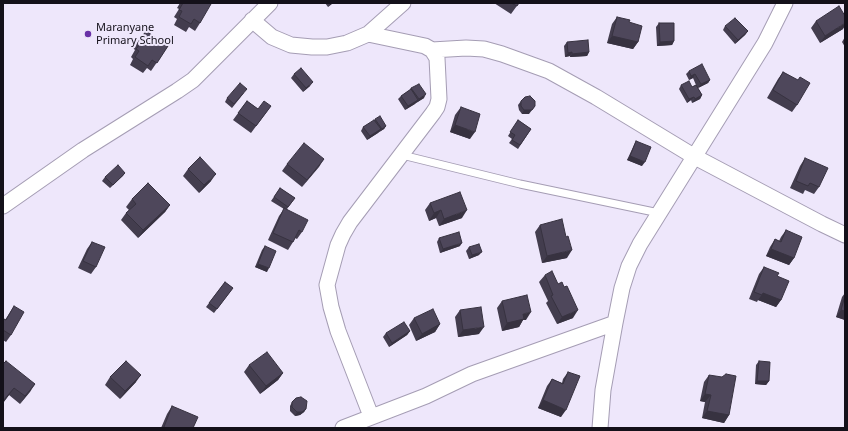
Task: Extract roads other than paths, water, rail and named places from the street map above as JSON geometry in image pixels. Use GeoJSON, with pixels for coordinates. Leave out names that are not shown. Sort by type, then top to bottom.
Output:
{"type":"FeatureCollection","features":[{"type":"Feature","properties":{"kind":"street"},"geometry":{"type":"LineString","coordinates":[[3,206],[83,150],[193,80],[270,3]]}},
{"type":"Feature","properties":{"kind":"street"},"geometry":{"type":"LineString","coordinates":[[252,20],[272,37],[291,45],[327,47],[347,43],[368,34],[403,3]]}},
{"type":"Feature","properties":{"kind":"street"},"geometry":{"type":"LineString","coordinates":[[600,428],[603,390],[622,288],[629,266],[640,244],[765,43],[785,3]]}},
{"type":"Feature","properties":{"kind":"street"},"geometry":{"type":"LineString","coordinates":[[368,34],[425,46],[432,50],[437,58],[439,100],[437,107],[402,155],[350,222],[343,234],[327,286],[338,331],[371,416]]}},
{"type":"Feature","properties":{"kind":"street"},"geometry":{"type":"LineString","coordinates":[[432,50],[466,48],[484,49],[549,71],[596,97],[695,157],[843,231]]}},
{"type":"Feature","properties":{"kind":"street"},"geometry":{"type":"LineString","coordinates":[[343,428],[426,396],[472,374],[615,323]]}},
{"type":"Feature","properties":{"kind":"lane"},"geometry":{"type":"LineString","coordinates":[[402,155],[520,184],[660,213]]}},
{"type":"Feature","properties":{"kind":"place","name":"Maranyane Primary School"},"geometry":{"type":"Point","coordinates":[88,34]}}]}
